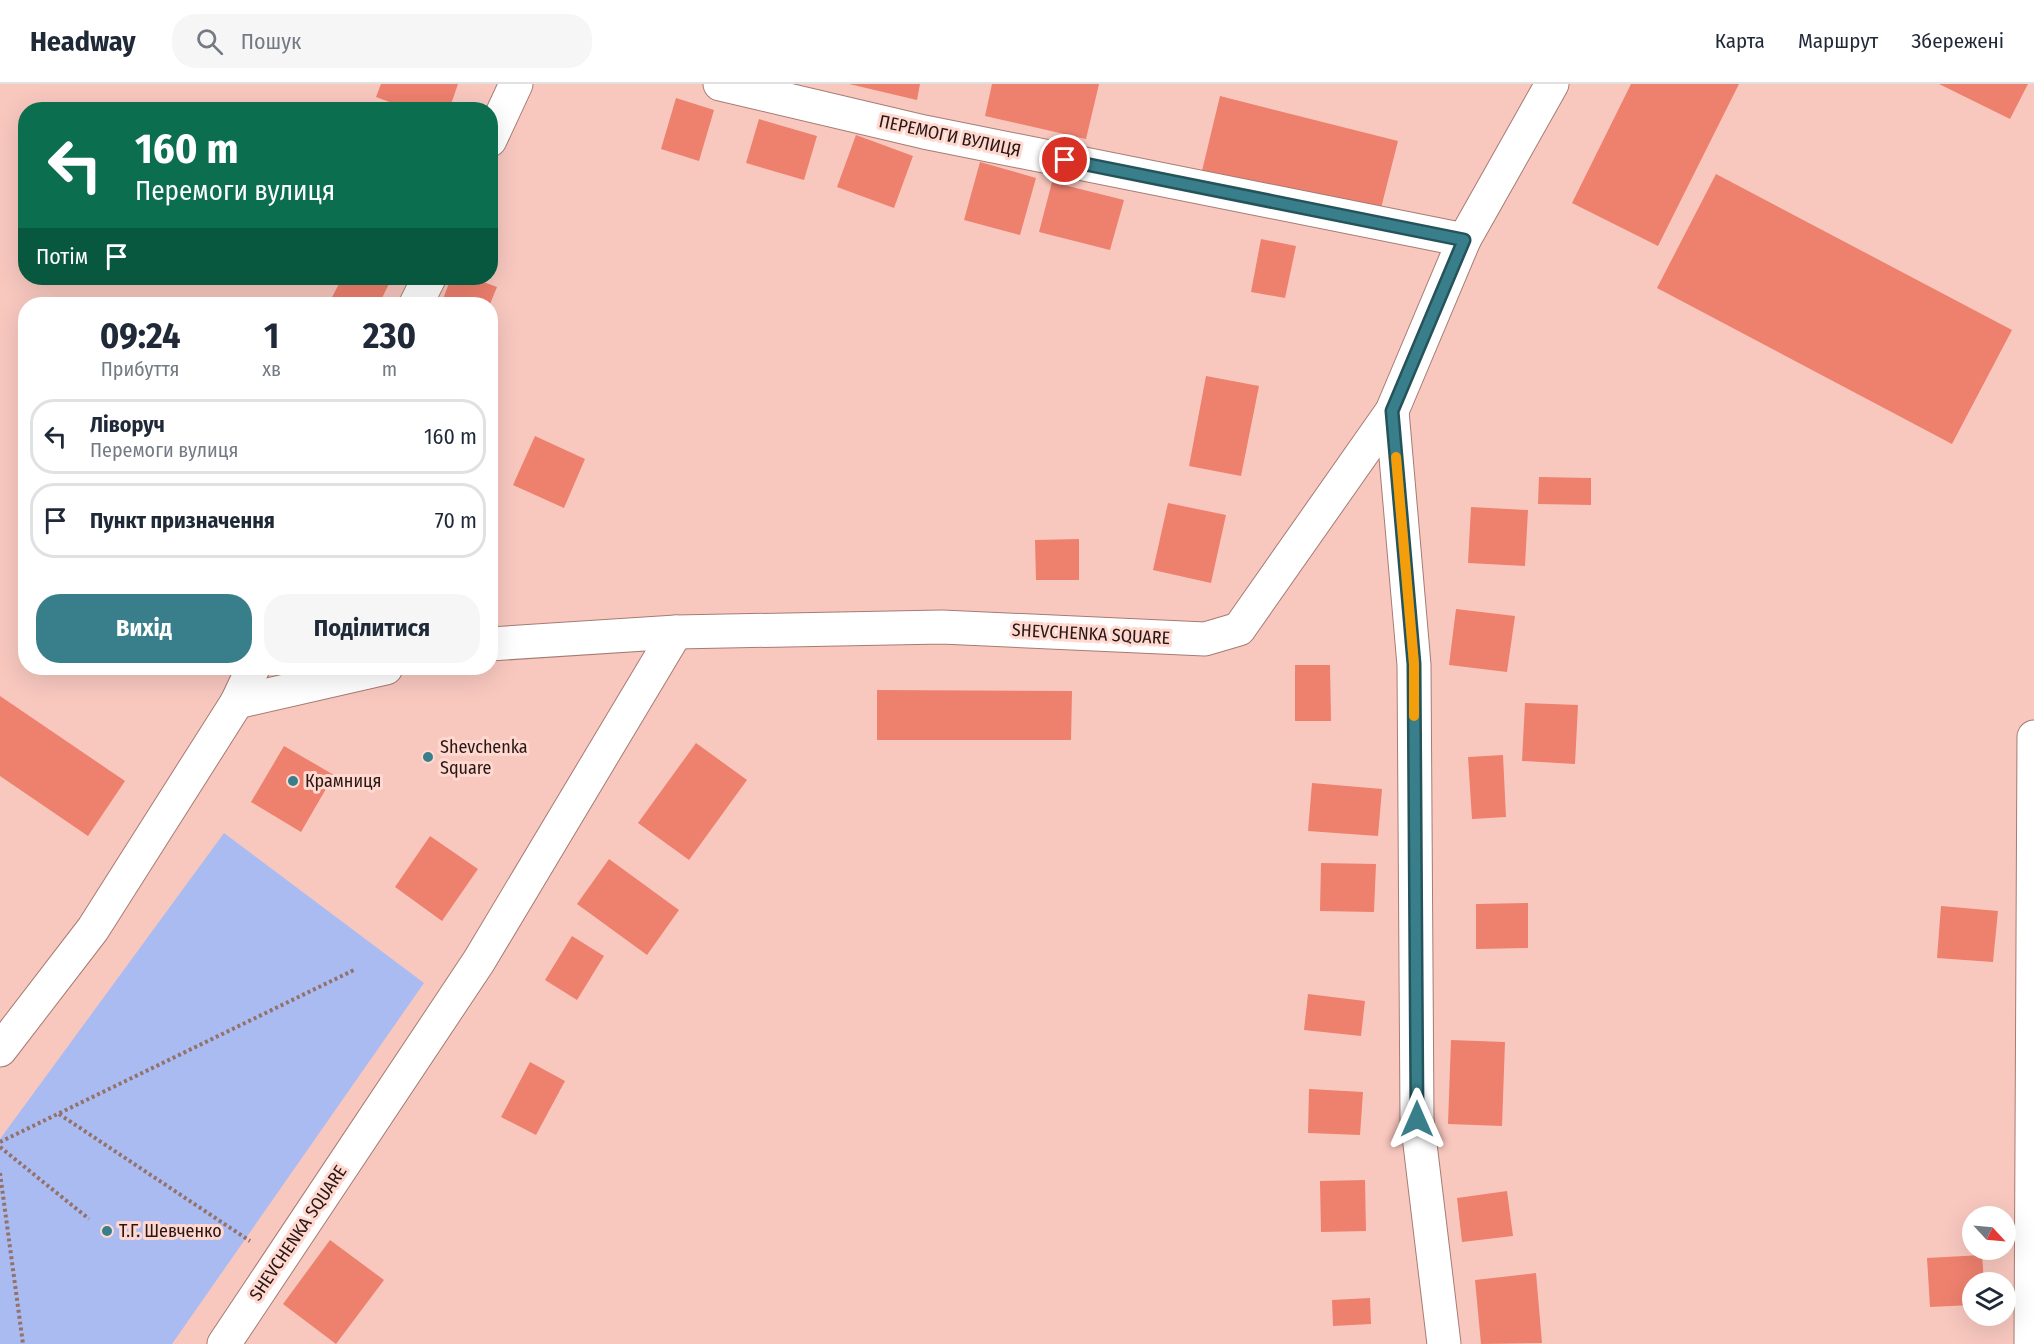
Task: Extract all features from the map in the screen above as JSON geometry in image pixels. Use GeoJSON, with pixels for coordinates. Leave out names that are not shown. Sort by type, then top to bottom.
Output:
{"type":"FeatureCollection","features":[{"type":"Feature","properties":{"kind":"street"},"geometry":{"type":"LineString","coordinates":[[498,123],[516,84]]}},
{"type":"Feature","properties":{"kind":"street","name":"ПЕРЕМОГИ ВУЛИЦЯ"},"geometry":{"type":"LineString","coordinates":[[720,84],[924,132],[1464,240]]}},
{"type":"Feature","properties":{"kind":"street","name":"SHEVCHENKA SQUARE"},"geometry":{"type":"LineString","coordinates":[[498,643],[676,632],[942,627],[1205,639],[1239,629],[1392,411],[1464,240],[1552,84]]}},
{"type":"Feature","properties":{"kind":"street"},"geometry":{"type":"LineString","coordinates":[[1392,411],[1414,664],[1417,1119],[1444,1344]]}},
{"type":"Feature","properties":{"kind":"street","name":"SHEVCHENKA SQUARE"},"geometry":{"type":"LineString","coordinates":[[225,1344],[479,962],[676,632]]}},
{"type":"Feature","properties":{"kind":"street"},"geometry":{"type":"LineString","coordinates":[[0,1050],[93,929],[237,702],[250,675]]}},
{"type":"Feature","properties":{"kind":"street"},"geometry":{"type":"LineString","coordinates":[[237,702],[355,675]]}},
{"type":"Feature","properties":{"kind":"street"},"geometry":{"type":"LineString","coordinates":[[2031,1344],[2034,737]]}},
{"type":"Feature","properties":{"kind":"path"},"geometry":{"type":"LineString","coordinates":[[0,1142],[354,970]]}},
{"type":"Feature","properties":{"kind":"path"},"geometry":{"type":"LineString","coordinates":[[58,1114],[280,1260]]}},
{"type":"Feature","properties":{"kind":"path"},"geometry":{"type":"LineString","coordinates":[[0,1148],[89,1219]]}},
{"type":"Feature","properties":{"kind":"path"},"geometry":{"type":"LineString","coordinates":[[0,1173],[23,1344]]}},
{"type":"Feature","properties":{"kind":"shaded area"},"geometry":{"type":"Polygon","coordinates":[[[224,833],[424,983],[172,1344],[0,1344],[0,1139],[224,833]]]}},
{"type":"Feature","properties":{"kind":"building"},"geometry":{"type":"Polygon","coordinates":[[[381,84],[458,84],[452,102],[389,102],[376,97],[381,84]]]}},
{"type":"Feature","properties":{"kind":"building"},"geometry":{"type":"Polygon","coordinates":[[[849,84],[920,84],[917,100],[849,84]]]}},
{"type":"Feature","properties":{"kind":"building"},"geometry":{"type":"Polygon","coordinates":[[[992,84],[1099,84],[1086,139],[985,116],[992,84]]]}},
{"type":"Feature","properties":{"kind":"building"},"geometry":{"type":"Polygon","coordinates":[[[1631,84],[1739,84],[1658,246],[1572,203],[1631,84]]]}},
{"type":"Feature","properties":{"kind":"building"},"geometry":{"type":"Polygon","coordinates":[[[1939,84],[2028,84],[2010,119],[1939,84]]]}},
{"type":"Feature","properties":{"kind":"building"},"geometry":{"type":"Polygon","coordinates":[[[1220,96],[1398,141],[1378,220],[1201,175],[1220,96]]]}},
{"type":"Feature","properties":{"kind":"building"},"geometry":{"type":"Polygon","coordinates":[[[676,98],[714,110],[699,161],[661,149],[676,98]]]}},
{"type":"Feature","properties":{"kind":"building"},"geometry":{"type":"Polygon","coordinates":[[[759,119],[817,136],[804,180],[746,163],[759,119]]]}},
{"type":"Feature","properties":{"kind":"building"},"geometry":{"type":"Polygon","coordinates":[[[856,135],[913,156],[894,208],[837,187],[856,135]]]}},
{"type":"Feature","properties":{"kind":"building"},"geometry":{"type":"Polygon","coordinates":[[[980,162],[1036,178],[1020,235],[964,220],[980,162]]]}},
{"type":"Feature","properties":{"kind":"building"},"geometry":{"type":"Polygon","coordinates":[[[1716,174],[2012,330],[1952,444],[1657,288],[1716,174]]]}},
{"type":"Feature","properties":{"kind":"building"},"geometry":{"type":"Polygon","coordinates":[[[1052,182],[1124,200],[1110,250],[1039,232],[1052,182]]]}},
{"type":"Feature","properties":{"kind":"building"},"geometry":{"type":"Polygon","coordinates":[[[1261,239],[1296,246],[1285,298],[1251,292],[1261,239]]]}},
{"type":"Feature","properties":{"kind":"building"},"geometry":{"type":"Polygon","coordinates":[[[338,285],[388,285],[382,297],[332,297],[338,285]]]}},
{"type":"Feature","properties":{"kind":"building"},"geometry":{"type":"Polygon","coordinates":[[[448,285],[497,287],[493,297],[444,297],[448,285]]]}},
{"type":"Feature","properties":{"kind":"building"},"geometry":{"type":"Polygon","coordinates":[[[1206,376],[1259,386],[1241,476],[1189,466],[1206,376]]]}},
{"type":"Feature","properties":{"kind":"building"},"geometry":{"type":"Polygon","coordinates":[[[535,436],[585,459],[564,508],[513,485],[535,436]]]}},
{"type":"Feature","properties":{"kind":"building"},"geometry":{"type":"Polygon","coordinates":[[[1539,477],[1591,478],[1591,505],[1538,504],[1539,477]]]}},
{"type":"Feature","properties":{"kind":"building"},"geometry":{"type":"Polygon","coordinates":[[[1168,503],[1226,515],[1211,583],[1153,570],[1168,503]]]}},
{"type":"Feature","properties":{"kind":"building"},"geometry":{"type":"Polygon","coordinates":[[[1471,507],[1528,510],[1525,566],[1468,563],[1471,507]]]}},
{"type":"Feature","properties":{"kind":"building"},"geometry":{"type":"Polygon","coordinates":[[[1079,539],[1079,580],[1036,580],[1035,540],[1079,539]]]}},
{"type":"Feature","properties":{"kind":"building"},"geometry":{"type":"Polygon","coordinates":[[[1456,609],[1515,616],[1507,672],[1449,665],[1456,609]]]}},
{"type":"Feature","properties":{"kind":"building"},"geometry":{"type":"Polygon","coordinates":[[[1295,665],[1330,665],[1331,721],[1295,721],[1295,665]]]}},
{"type":"Feature","properties":{"kind":"building"},"geometry":{"type":"Polygon","coordinates":[[[877,690],[1072,691],[1071,740],[877,740],[877,690]]]}},
{"type":"Feature","properties":{"kind":"building"},"geometry":{"type":"Polygon","coordinates":[[[0,696],[125,781],[88,836],[0,776],[0,696]]]}},
{"type":"Feature","properties":{"kind":"building"},"geometry":{"type":"Polygon","coordinates":[[[1525,703],[1578,705],[1575,764],[1522,761],[1525,703]]]}},
{"type":"Feature","properties":{"kind":"building"},"geometry":{"type":"Polygon","coordinates":[[[696,743],[747,780],[689,860],[638,823],[696,743]]]}},
{"type":"Feature","properties":{"kind":"building"},"geometry":{"type":"Polygon","coordinates":[[[284,746],[334,775],[301,832],[251,802],[284,746]]]}},
{"type":"Feature","properties":{"kind":"building"},"geometry":{"type":"Polygon","coordinates":[[[1503,755],[1506,817],[1472,819],[1468,757],[1503,755]]]}},
{"type":"Feature","properties":{"kind":"building"},"geometry":{"type":"Polygon","coordinates":[[[1312,783],[1382,789],[1378,836],[1308,831],[1312,783]]]}},
{"type":"Feature","properties":{"kind":"building"},"geometry":{"type":"Polygon","coordinates":[[[430,836],[478,869],[442,921],[395,887],[430,836]]]}},
{"type":"Feature","properties":{"kind":"building"},"geometry":{"type":"Polygon","coordinates":[[[609,859],[679,910],[647,955],[577,904],[609,859]]]}},
{"type":"Feature","properties":{"kind":"building"},"geometry":{"type":"Polygon","coordinates":[[[1321,863],[1376,864],[1374,912],[1320,911],[1321,863]]]}},
{"type":"Feature","properties":{"kind":"building"},"geometry":{"type":"Polygon","coordinates":[[[1528,903],[1528,948],[1476,949],[1476,904],[1528,903]]]}},
{"type":"Feature","properties":{"kind":"building"},"geometry":{"type":"Polygon","coordinates":[[[1941,906],[1998,911],[1993,962],[1937,958],[1941,906]]]}},
{"type":"Feature","properties":{"kind":"building"},"geometry":{"type":"Polygon","coordinates":[[[572,936],[604,956],[577,1000],[545,980],[572,936]]]}},
{"type":"Feature","properties":{"kind":"building"},"geometry":{"type":"Polygon","coordinates":[[[1308,994],[1365,1001],[1361,1036],[1304,1030],[1308,994]]]}},
{"type":"Feature","properties":{"kind":"building"},"geometry":{"type":"Polygon","coordinates":[[[1451,1040],[1505,1042],[1502,1126],[1448,1124],[1451,1040]]]}},
{"type":"Feature","properties":{"kind":"building"},"geometry":{"type":"Polygon","coordinates":[[[530,1062],[565,1081],[536,1135],[501,1117],[530,1062]]]}},
{"type":"Feature","properties":{"kind":"building"},"geometry":{"type":"Polygon","coordinates":[[[1309,1089],[1363,1092],[1360,1135],[1308,1133],[1309,1089]]]}},
{"type":"Feature","properties":{"kind":"building"},"geometry":{"type":"Polygon","coordinates":[[[1365,1180],[1366,1231],[1321,1232],[1320,1181],[1365,1180]]]}},
{"type":"Feature","properties":{"kind":"building"},"geometry":{"type":"Polygon","coordinates":[[[1507,1191],[1513,1236],[1462,1242],[1457,1198],[1507,1191]]]}},
{"type":"Feature","properties":{"kind":"building"},"geometry":{"type":"Polygon","coordinates":[[[330,1240],[384,1280],[336,1344],[283,1304],[330,1240]]]}},
{"type":"Feature","properties":{"kind":"building"},"geometry":{"type":"Polygon","coordinates":[[[1962,1256],[1962,1260],[1982,1260],[1983,1272],[1962,1272],[1962,1305],[1930,1307],[1927,1258],[1962,1256]]]}},
{"type":"Feature","properties":{"kind":"building"},"geometry":{"type":"Polygon","coordinates":[[[1536,1273],[1542,1343],[1481,1344],[1475,1280],[1536,1273]]]}},
{"type":"Feature","properties":{"kind":"building"},"geometry":{"type":"Polygon","coordinates":[[[1370,1298],[1371,1324],[1333,1326],[1332,1300],[1370,1298]]]}},
{"type":"Feature","properties":{"kind":"slow traffic"},"geometry":{"type":"LineString","coordinates":[[1396,457],[1414,664],[1414,716]]}},
{"type":"Feature","properties":{"kind":"place","name":"Shevchenka Square"},"geometry":{"type":"Point","coordinates":[428,757]}},
{"type":"Feature","properties":{"kind":"place","name":"Крамниця"},"geometry":{"type":"Point","coordinates":[293,781]}},
{"type":"Feature","properties":{"kind":"place","name":"Т.Г. Шевченко"},"geometry":{"type":"Point","coordinates":[107,1231]}},
{"type":"Feature","properties":{"kind":"route"},"geometry":{"type":"LineString","coordinates":[[1065,160],[1464,240],[1392,411],[1414,664],[1417,1119]]}}]}
